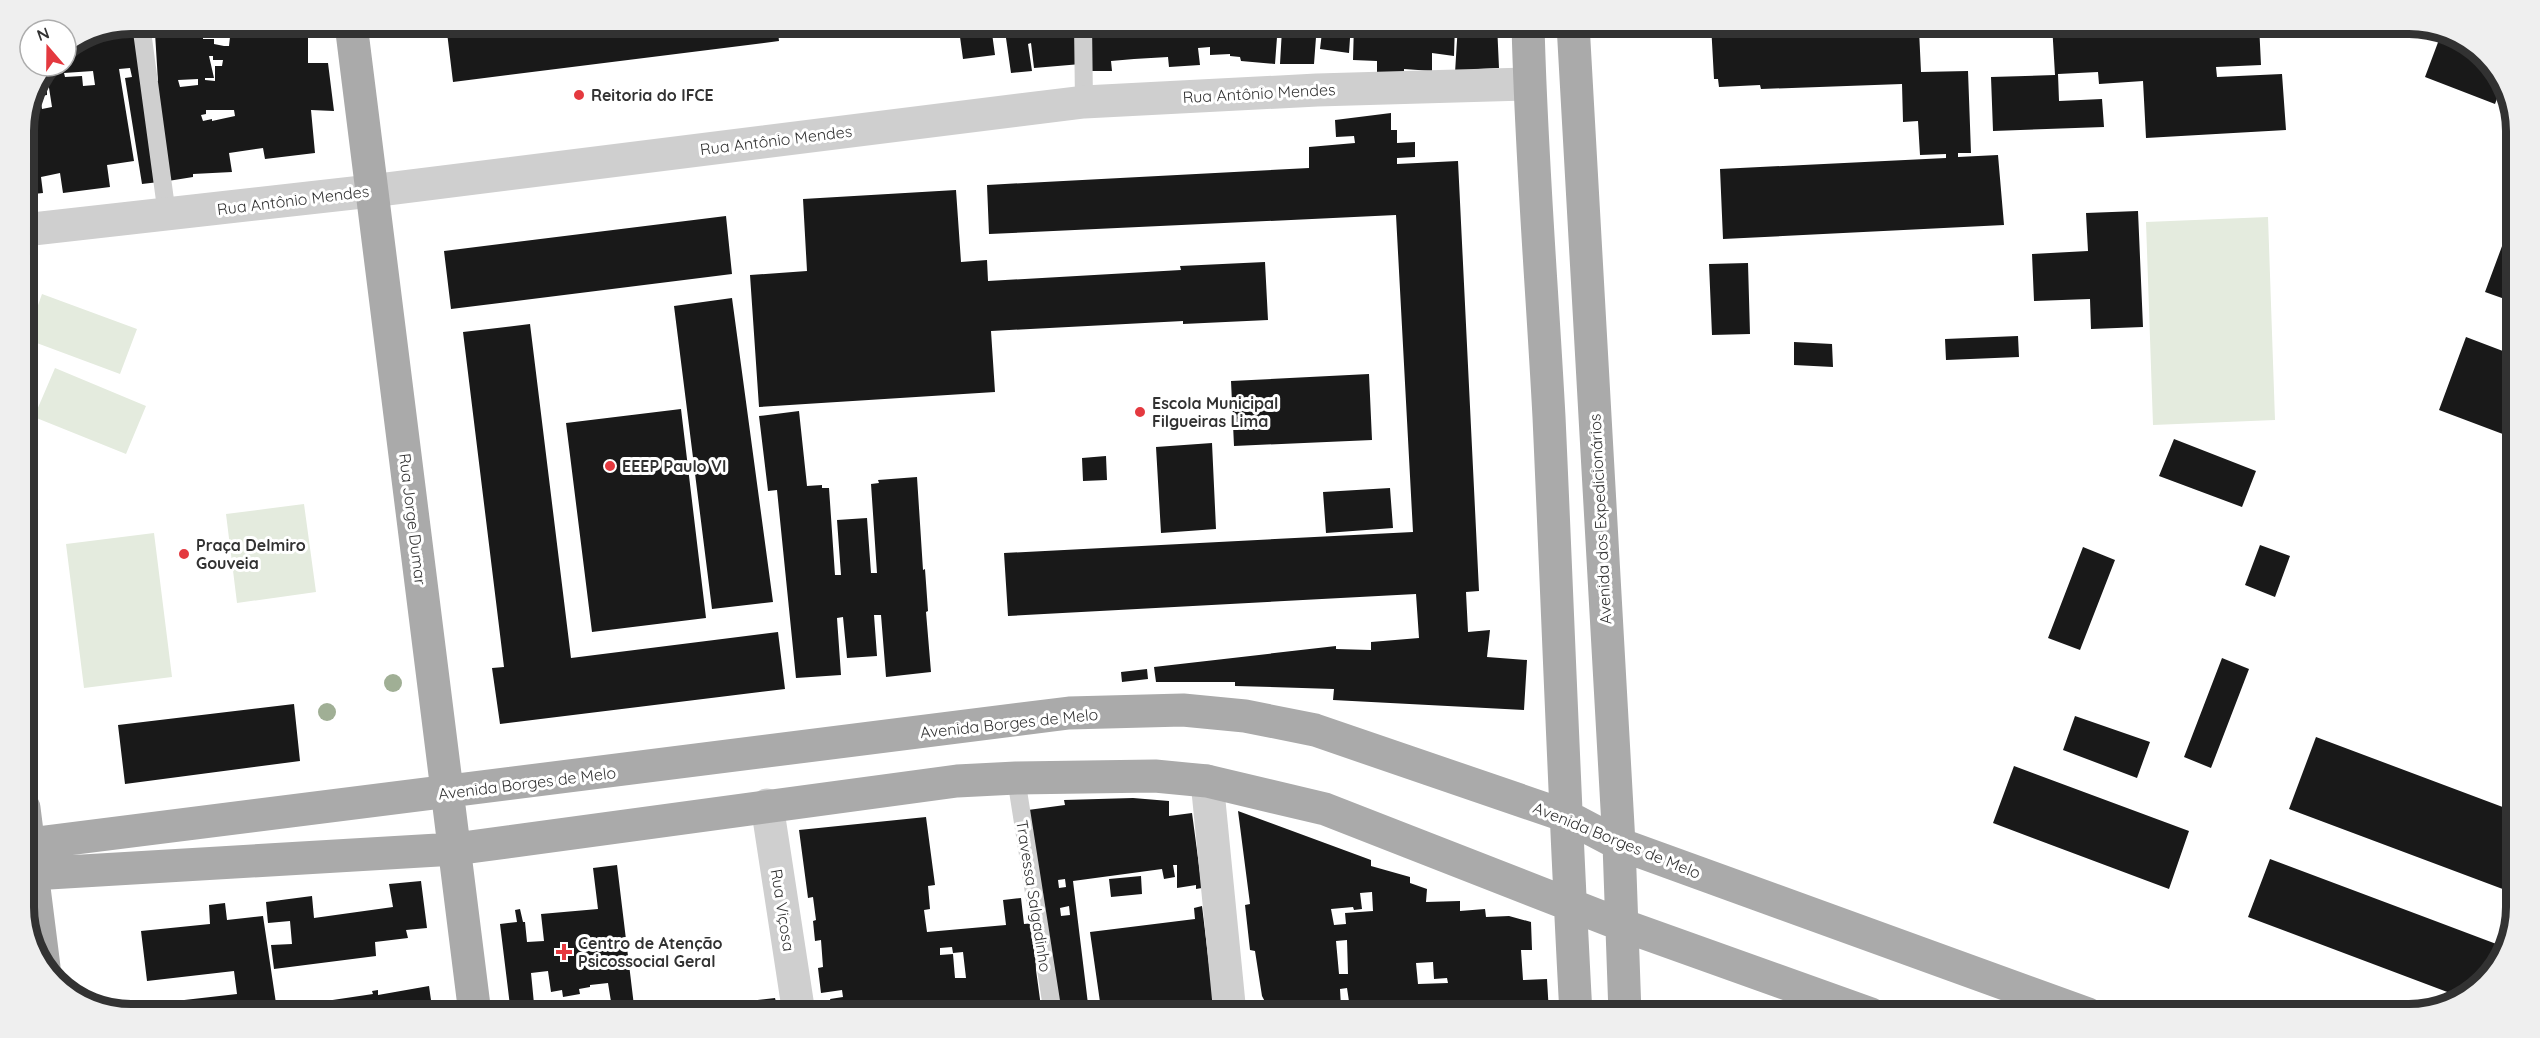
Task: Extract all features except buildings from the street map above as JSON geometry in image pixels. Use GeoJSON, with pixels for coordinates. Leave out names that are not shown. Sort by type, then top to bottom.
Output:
{"type":"FeatureCollection","features":[{"type":"Feature","properties":{"kind":"main road","name":"Rua Jorge Dumar"},"geometry":{"type":"LineString","coordinates":[[352,34],[474,1004]]}},
{"type":"Feature","properties":{"kind":"main road"},"geometry":{"type":"LineString","coordinates":[[1528,34],[1575,1004]]}},
{"type":"Feature","properties":{"kind":"main road","name":"Avenida dos Expedicionários"},"geometry":{"type":"LineString","coordinates":[[1574,34],[1619,844],[1625,1004]]}},
{"type":"Feature","properties":{"kind":"main road","name":"Avenida Borges de Melo"},"geometry":{"type":"LineString","coordinates":[[35,853],[448,793],[1069,713],[1183,710],[1245,717],[1315,730],[1566,816],[1619,844],[2060,1004]]}},
{"type":"Feature","properties":{"kind":"main road"},"geometry":{"type":"LineString","coordinates":[[35,854],[455,849],[957,781],[1155,776],[1207,781],[1325,809],[1622,925],[1843,1004]]}},
{"type":"Feature","properties":{"kind":"main road"},"geometry":{"type":"LineString","coordinates":[[35,903],[40,937]]}},
{"type":"Feature","properties":{"kind":"street","name":"Rua Antônio Mendes"},"geometry":{"type":"LineString","coordinates":[[35,229],[371,191],[1084,102],[1317,90],[1529,84]]}},
{"type":"Feature","properties":{"kind":"street"},"geometry":{"type":"LineString","coordinates":[[1207,781],[1229,1004]]}},
{"type":"Feature","properties":{"kind":"street","name":"Rua Viçosa"},"geometry":{"type":"LineString","coordinates":[[767,806],[798,1004]]}},
{"type":"Feature","properties":{"kind":"lane"},"geometry":{"type":"LineString","coordinates":[[142,34],[167,215]]}},
{"type":"Feature","properties":{"kind":"lane"},"geometry":{"type":"LineString","coordinates":[[1083,34],[1084,102]]}},
{"type":"Feature","properties":{"kind":"lane","name":"Travessa Salgadinho"},"geometry":{"type":"LineString","coordinates":[[1016,778],[1051,1004]]}},
{"type":"Feature","properties":{"kind":"shaded area"},"geometry":{"type":"Polygon","coordinates":[[[2268,217],[2275,420],[2153,425],[2146,222],[2268,217]]]}},
{"type":"Feature","properties":{"kind":"shaded area"},"geometry":{"type":"Polygon","coordinates":[[[42,294],[137,329],[120,374],[35,342],[35,314],[42,294]]]}},
{"type":"Feature","properties":{"kind":"shaded area"},"geometry":{"type":"Polygon","coordinates":[[[55,368],[146,406],[126,454],[35,417],[55,368]]]}},
{"type":"Feature","properties":{"kind":"shaded area"},"geometry":{"type":"Polygon","coordinates":[[[304,504],[316,592],[237,603],[226,514],[304,504]]]}},
{"type":"Feature","properties":{"kind":"shaded area"},"geometry":{"type":"Polygon","coordinates":[[[154,533],[172,677],[84,688],[66,544],[154,533]]]}},
{"type":"Feature","properties":{"kind":"place","name":"Reitoria do IFCE"},"geometry":{"type":"Point","coordinates":[579,95]}},
{"type":"Feature","properties":{"kind":"place","name":"Escola Municipal Filgueiras Lima"},"geometry":{"type":"Point","coordinates":[1140,412]}},
{"type":"Feature","properties":{"kind":"place","name":"EEEP Paulo VI"},"geometry":{"type":"Point","coordinates":[610,466]}},
{"type":"Feature","properties":{"kind":"place","name":"Praça Delmiro Gouveia"},"geometry":{"type":"Point","coordinates":[184,554]}},
{"type":"Feature","properties":{"kind":"place","name":"Centro de Atenção Psicossocial Geral"},"geometry":{"type":"Point","coordinates":[564,952]}}]}
